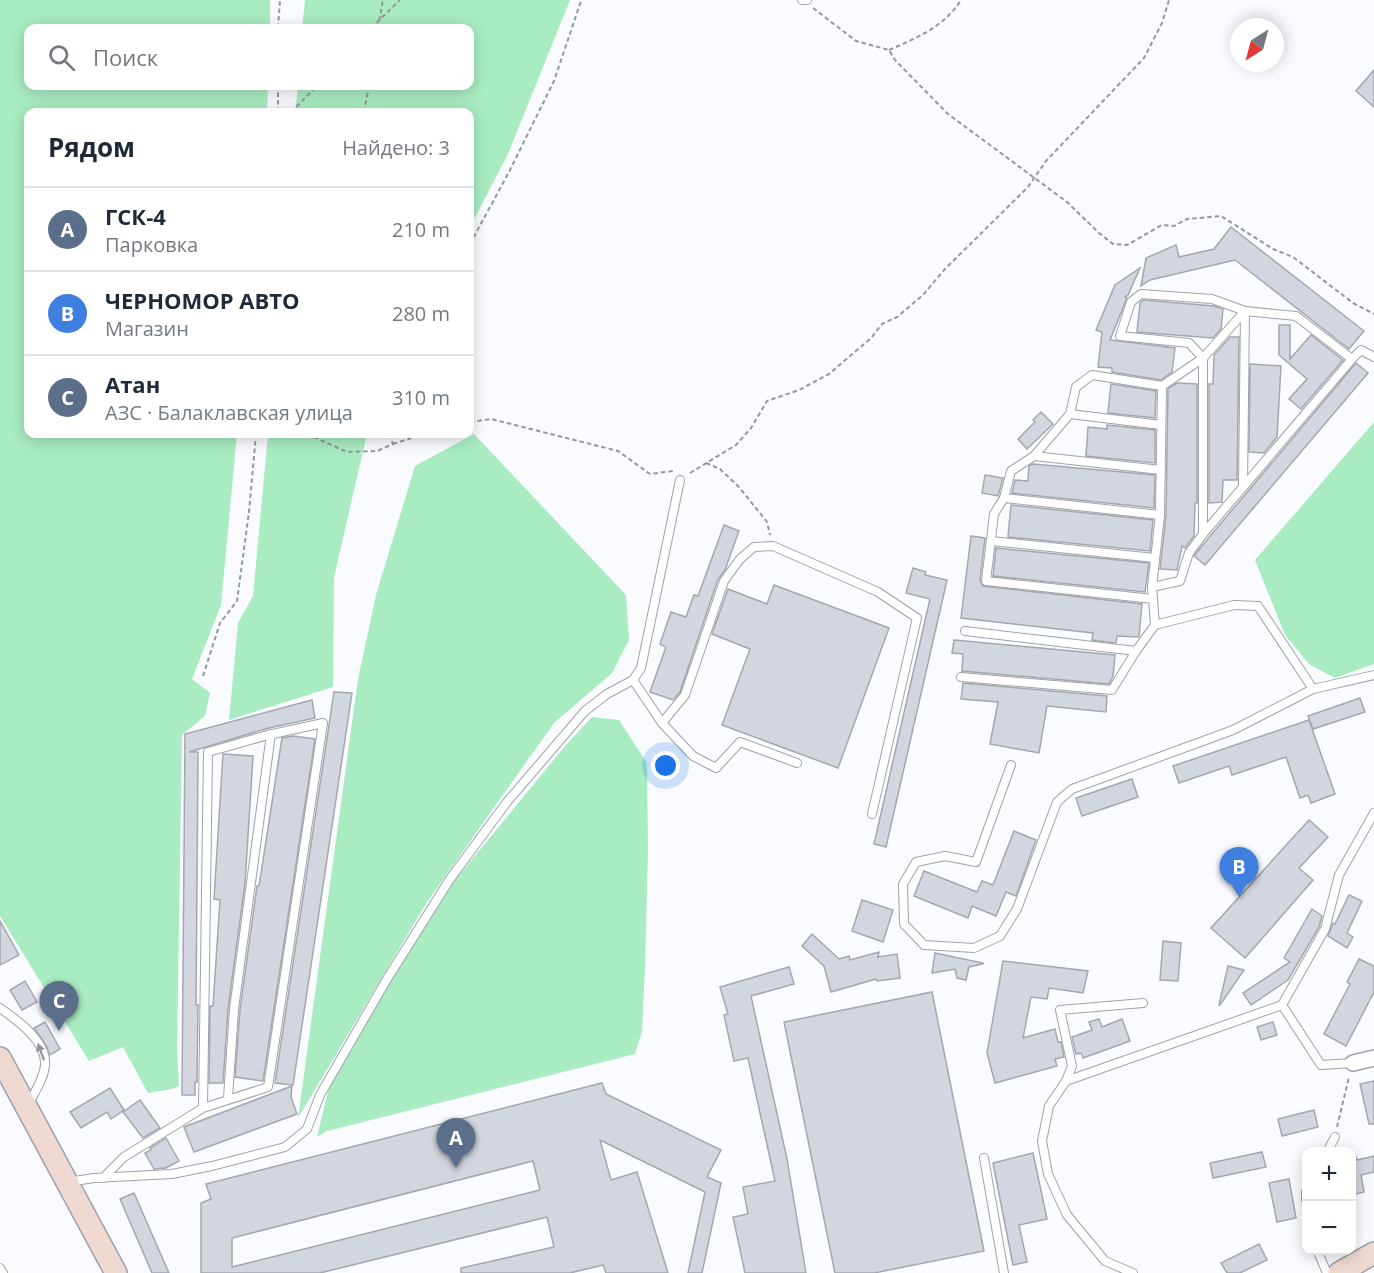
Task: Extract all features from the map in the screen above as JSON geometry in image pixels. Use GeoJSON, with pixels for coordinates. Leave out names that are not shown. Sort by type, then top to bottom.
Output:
{"type":"FeatureCollection","features":[{"type":"Feature","properties":{"kind":"main road"},"geometry":{"type":"LineString","coordinates":[[0,1058],[116,1273]]}},
{"type":"Feature","properties":{"kind":"main road"},"geometry":{"type":"LineString","coordinates":[[1339,1273],[1374,1253]]}},
{"type":"Feature","properties":{"kind":"street"},"geometry":{"type":"LineString","coordinates":[[1353,1063],[1374,1058]]}},
{"type":"Feature","properties":{"kind":"lane"},"geometry":{"type":"LineString","coordinates":[[1203,534],[1203,358],[1189,343],[1120,336],[1131,302],[1141,294],[1212,299],[1245,311],[1296,316],[1352,359]]}},
{"type":"Feature","properties":{"kind":"lane"},"geometry":{"type":"LineString","coordinates":[[1153,599],[986,582],[994,514],[1004,498],[1011,471],[1034,456],[1070,414],[1077,387],[1092,375],[1162,386],[1203,358],[1245,311]]}},
{"type":"Feature","properties":{"kind":"lane"},"geometry":{"type":"LineString","coordinates":[[1243,487],[1245,311]]}},
{"type":"Feature","properties":{"kind":"lane"},"geometry":{"type":"LineString","coordinates":[[1152,587],[1180,580],[1189,553],[1203,534],[1352,359],[1361,351],[1374,357]]}},
{"type":"Feature","properties":{"kind":"lane"},"geometry":{"type":"LineString","coordinates":[[1155,625],[1152,587],[1161,515],[1162,386]]}},
{"type":"Feature","properties":{"kind":"lane"},"geometry":{"type":"LineString","coordinates":[[1070,414],[1161,425]]}},
{"type":"Feature","properties":{"kind":"lane"},"geometry":{"type":"LineString","coordinates":[[1034,456],[1161,470]]}},
{"type":"Feature","properties":{"kind":"lane"},"geometry":{"type":"LineString","coordinates":[[67,1182],[171,1174],[212,1166],[285,1146],[307,1129],[320,1095],[387,979],[450,879],[507,802],[585,711],[607,694],[633,680],[641,668],[652,624],[680,480]]}},
{"type":"Feature","properties":{"kind":"lane"},"geometry":{"type":"LineString","coordinates":[[1004,498],[1161,515]]}},
{"type":"Feature","properties":{"kind":"lane"},"geometry":{"type":"LineString","coordinates":[[991,540],[1155,558]]}},
{"type":"Feature","properties":{"kind":"lane"},"geometry":{"type":"LineString","coordinates":[[662,723],[685,695],[724,580],[740,559],[754,548],[773,546],[878,592],[917,618],[872,814]]}},
{"type":"Feature","properties":{"kind":"lane"},"geometry":{"type":"LineString","coordinates":[[961,677],[1112,690],[1155,625],[1234,606],[1258,606],[1313,689]]}},
{"type":"Feature","properties":{"kind":"lane"},"geometry":{"type":"LineString","coordinates":[[966,631],[1136,651]]}},
{"type":"Feature","properties":{"kind":"lane"},"geometry":{"type":"LineString","coordinates":[[1011,765],[976,862],[945,856],[916,862],[903,884],[904,924],[924,945],[974,948],[1000,936],[1017,909],[1057,802],[1072,789],[1233,730],[1313,689],[1374,675]]}},
{"type":"Feature","properties":{"kind":"lane"},"geometry":{"type":"LineString","coordinates":[[633,680],[662,723],[693,756],[716,768],[740,742],[797,763]]}},
{"type":"Feature","properties":{"kind":"lane"},"geometry":{"type":"LineString","coordinates":[[103,1178],[124,1157],[203,1108],[228,1098],[268,1087],[323,723],[270,734],[208,752],[203,1108]]}},
{"type":"Feature","properties":{"kind":"lane"},"geometry":{"type":"LineString","coordinates":[[228,1098],[234,1009],[270,734]]}},
{"type":"Feature","properties":{"kind":"lane"},"geometry":{"type":"LineString","coordinates":[[1066,1081],[1282,1005],[1325,929],[1340,875],[1374,813]]}},
{"type":"Feature","properties":{"kind":"lane"},"geometry":{"type":"LineString","coordinates":[[1133,1273],[1105,1261],[1067,1215],[1048,1174],[1042,1141],[1049,1106],[1066,1081],[1072,1066],[1060,1010],[1143,1003]]}},
{"type":"Feature","properties":{"kind":"lane"},"geometry":{"type":"LineString","coordinates":[[1282,1005],[1321,1065],[1353,1063]]}},
{"type":"Feature","properties":{"kind":"lane"},"geometry":{"type":"LineString","coordinates":[[0,1008],[24,1025],[39,1044],[45,1064],[40,1082],[27,1106]]}},
{"type":"Feature","properties":{"kind":"lane"},"geometry":{"type":"LineString","coordinates":[[1330,1147],[1335,1137]]}},
{"type":"Feature","properties":{"kind":"lane"},"geometry":{"type":"LineString","coordinates":[[984,1158],[1004,1273]]}},
{"type":"Feature","properties":{"kind":"lane"},"geometry":{"type":"LineString","coordinates":[[1319,1255],[1327,1273]]}},
{"type":"Feature","properties":{"kind":"lane"},"geometry":{"type":"LineString","coordinates":[[0,1268],[3,1273]]}},
{"type":"Feature","properties":{"kind":"path"},"geometry":{"type":"LineString","coordinates":[[278,24],[280,0]]}},
{"type":"Feature","properties":{"kind":"path"},"geometry":{"type":"LineString","coordinates":[[379,24],[383,0]]}},
{"type":"Feature","properties":{"kind":"path"},"geometry":{"type":"LineString","coordinates":[[375,24],[400,0]]}},
{"type":"Feature","properties":{"kind":"path"},"geometry":{"type":"LineString","coordinates":[[474,237],[510,172],[554,81],[583,0]]}},
{"type":"Feature","properties":{"kind":"path"},"geometry":{"type":"LineString","coordinates":[[804,0],[856,41],[890,50],[923,35],[954,12],[961,0]]}},
{"type":"Feature","properties":{"kind":"path"},"geometry":{"type":"LineString","coordinates":[[680,480],[736,445],[751,428],[767,401],[799,390],[829,374],[871,338],[882,324],[897,317],[923,295],[945,269],[1028,187],[1046,161],[1144,58],[1162,23],[1169,0]]}},
{"type":"Feature","properties":{"kind":"path"},"geometry":{"type":"LineString","coordinates":[[890,50],[895,60],[948,114],[1067,202],[1113,244],[1127,245],[1162,225],[1173,226],[1187,219],[1221,216],[1273,249],[1293,257],[1353,303],[1374,314]]}},
{"type":"Feature","properties":{"kind":"path"},"geometry":{"type":"LineString","coordinates":[[278,90],[278,108]]}},
{"type":"Feature","properties":{"kind":"path"},"geometry":{"type":"LineString","coordinates":[[295,108],[313,90]]}},
{"type":"Feature","properties":{"kind":"path"},"geometry":{"type":"LineString","coordinates":[[365,108],[368,90]]}},
{"type":"Feature","properties":{"kind":"path"},"geometry":{"type":"LineString","coordinates":[[474,421],[491,419],[618,452],[650,474],[673,470],[690,473]]}},
{"type":"Feature","properties":{"kind":"path"},"geometry":{"type":"LineString","coordinates":[[203,676],[220,623],[237,601],[249,512],[256,438]]}},
{"type":"Feature","properties":{"kind":"path"},"geometry":{"type":"LineString","coordinates":[[315,438],[347,453],[377,451],[412,438]]}},
{"type":"Feature","properties":{"kind":"path"},"geometry":{"type":"LineString","coordinates":[[391,438],[393,444]]}},
{"type":"Feature","properties":{"kind":"path"},"geometry":{"type":"LineString","coordinates":[[706,463],[727,475],[767,522],[773,546]]}},
{"type":"Feature","properties":{"kind":"path"},"geometry":{"type":"LineString","coordinates":[[1335,1137],[1353,1063]]}},
{"type":"Feature","properties":{"kind":"green space"},"geometry":{"type":"Polygon","coordinates":[[[0,0],[270,0],[270,24],[24,24],[24,90],[268,90],[267,108],[24,108],[24,438],[237,438],[221,605],[192,679],[210,693],[205,716],[182,735],[177,1049],[179,1086],[148,1093],[123,1047],[89,1061],[0,916],[0,0]]]}},
{"type":"Feature","properties":{"kind":"green space"},"geometry":{"type":"Polygon","coordinates":[[[305,0],[570,0],[508,154],[474,219],[474,108],[295,108],[298,90],[474,90],[474,24],[302,24],[305,0]]]}},
{"type":"Feature","properties":{"kind":"green space"},"geometry":{"type":"Polygon","coordinates":[[[1374,422],[1374,664],[1335,678],[1309,664],[1285,635],[1255,560],[1374,422]]]}},
{"type":"Feature","properties":{"kind":"green space"},"geometry":{"type":"Polygon","coordinates":[[[474,434],[626,595],[629,640],[612,673],[554,723],[427,902],[298,1118],[358,679],[376,595],[415,466],[467,438],[474,438],[474,434]]]}},
{"type":"Feature","properties":{"kind":"green space"},"geometry":{"type":"Polygon","coordinates":[[[268,438],[366,438],[334,577],[333,687],[229,720],[238,623],[253,596],[268,438]]]}},
{"type":"Feature","properties":{"kind":"green space"},"geometry":{"type":"Polygon","coordinates":[[[592,717],[619,720],[647,763],[648,850],[645,967],[642,1032],[635,1054],[327,1131],[317,1137],[329,1087],[393,974],[456,879],[565,746],[592,717]]]}},
{"type":"Feature","properties":{"kind":"building"},"geometry":{"type":"Polygon","coordinates":[[[1374,70],[1374,107],[1356,91],[1374,70]]]}},
{"type":"Feature","properties":{"kind":"building"},"geometry":{"type":"Polygon","coordinates":[[[1231,227],[1364,331],[1349,349],[1235,260],[1150,280],[1141,286],[1146,258],[1176,245],[1179,257],[1214,249],[1231,227]]]}},
{"type":"Feature","properties":{"kind":"building"},"geometry":{"type":"Polygon","coordinates":[[[1140,268],[1125,297],[1127,298],[1110,340],[1175,348],[1172,372],[1161,380],[1112,372],[1112,368],[1098,367],[1102,332],[1096,330],[1115,285],[1140,268]]]}},
{"type":"Feature","properties":{"kind":"building"},"geometry":{"type":"Polygon","coordinates":[[[1143,300],[1214,306],[1223,309],[1221,329],[1213,338],[1137,332],[1140,303],[1143,300]]]}},
{"type":"Feature","properties":{"kind":"building"},"geometry":{"type":"Polygon","coordinates":[[[1279,325],[1290,325],[1290,359],[1311,335],[1343,360],[1301,409],[1289,399],[1307,379],[1279,355],[1279,325]]]}},
{"type":"Feature","properties":{"kind":"building"},"geometry":{"type":"Polygon","coordinates":[[[1230,337],[1239,337],[1237,480],[1223,480],[1222,502],[1209,503],[1209,384],[1213,384],[1214,355],[1230,337]]]}},
{"type":"Feature","properties":{"kind":"building"},"geometry":{"type":"Polygon","coordinates":[[[1356,363],[1368,373],[1205,565],[1194,556],[1356,363]]]}},
{"type":"Feature","properties":{"kind":"building"},"geometry":{"type":"Polygon","coordinates":[[[1250,364],[1281,366],[1277,437],[1264,453],[1249,452],[1250,364]]]}},
{"type":"Feature","properties":{"kind":"building"},"geometry":{"type":"Polygon","coordinates":[[[1177,383],[1197,384],[1197,503],[1195,503],[1194,536],[1185,548],[1182,546],[1177,570],[1160,569],[1166,516],[1168,389],[1177,383]]]}},
{"type":"Feature","properties":{"kind":"building"},"geometry":{"type":"Polygon","coordinates":[[[1111,384],[1156,391],[1155,418],[1108,413],[1111,384]]]}},
{"type":"Feature","properties":{"kind":"building"},"geometry":{"type":"Polygon","coordinates":[[[1041,412],[1053,424],[1027,449],[1018,439],[1035,422],[1033,420],[1041,412]]]}},
{"type":"Feature","properties":{"kind":"building"},"geometry":{"type":"Polygon","coordinates":[[[1107,425],[1155,430],[1155,463],[1086,456],[1088,427],[1107,429],[1107,425]]]}},
{"type":"Feature","properties":{"kind":"building"},"geometry":{"type":"Polygon","coordinates":[[[1033,464],[1155,475],[1154,508],[1012,493],[1015,480],[1028,481],[1029,466],[1033,464]]]}},
{"type":"Feature","properties":{"kind":"building"},"geometry":{"type":"Polygon","coordinates":[[[985,475],[1003,478],[998,496],[982,493],[985,475]]]}},
{"type":"Feature","properties":{"kind":"building"},"geometry":{"type":"Polygon","coordinates":[[[1011,505],[1153,520],[1150,551],[1008,537],[1011,505]]]}},
{"type":"Feature","properties":{"kind":"building"},"geometry":{"type":"Polygon","coordinates":[[[724,525],[739,531],[725,570],[718,579],[680,692],[673,700],[650,692],[666,647],[660,644],[671,612],[686,617],[694,595],[698,596],[724,525]]]}},
{"type":"Feature","properties":{"kind":"building"},"geometry":{"type":"Polygon","coordinates":[[[971,536],[985,538],[980,580],[983,586],[1142,604],[1139,637],[1117,636],[1116,643],[1092,640],[1093,633],[961,618],[971,536]]]}},
{"type":"Feature","properties":{"kind":"building"},"geometry":{"type":"Polygon","coordinates":[[[996,548],[1149,563],[1145,592],[993,576],[996,548]]]}},
{"type":"Feature","properties":{"kind":"building"},"geometry":{"type":"Polygon","coordinates":[[[913,568],[926,572],[925,575],[947,580],[886,847],[874,844],[930,599],[906,593],[913,568]]]}},
{"type":"Feature","properties":{"kind":"building"},"geometry":{"type":"Polygon","coordinates":[[[774,585],[889,628],[838,768],[722,725],[750,649],[712,634],[728,589],[767,604],[774,585]]]}},
{"type":"Feature","properties":{"kind":"building"},"geometry":{"type":"Polygon","coordinates":[[[954,640],[1115,655],[1113,676],[1109,684],[962,671],[963,654],[952,653],[954,640]]]}},
{"type":"Feature","properties":{"kind":"building"},"geometry":{"type":"Polygon","coordinates":[[[963,683],[1107,696],[1106,712],[1047,706],[1039,753],[990,744],[998,702],[961,699],[963,683]]]}},
{"type":"Feature","properties":{"kind":"building"},"geometry":{"type":"Polygon","coordinates":[[[334,692],[352,693],[293,1085],[275,1083],[334,692]]]}},
{"type":"Feature","properties":{"kind":"building"},"geometry":{"type":"Polygon","coordinates":[[[1360,698],[1365,712],[1313,729],[1308,716],[1360,698]]]}},
{"type":"Feature","properties":{"kind":"building"},"geometry":{"type":"Polygon","coordinates":[[[312,700],[315,718],[269,728],[189,752],[198,752],[197,1082],[195,1082],[195,1095],[182,1095],[185,734],[312,700]]]}},
{"type":"Feature","properties":{"kind":"building"},"geometry":{"type":"Polygon","coordinates":[[[1309,720],[1335,794],[1311,803],[1308,795],[1300,798],[1286,757],[1232,775],[1229,766],[1179,783],[1173,766],[1309,720]]]}},
{"type":"Feature","properties":{"kind":"building"},"geometry":{"type":"Polygon","coordinates":[[[293,736],[315,739],[263,1081],[235,1077],[240,1010],[257,886],[259,886],[282,738],[293,736]]]}},
{"type":"Feature","properties":{"kind":"building"},"geometry":{"type":"Polygon","coordinates":[[[223,754],[253,756],[245,883],[228,1009],[223,1083],[209,1083],[210,1006],[213,1006],[220,900],[214,899],[223,754]]]}},
{"type":"Feature","properties":{"kind":"building"},"geometry":{"type":"Polygon","coordinates":[[[1132,779],[1138,797],[1082,816],[1076,798],[1132,779]]]}},
{"type":"Feature","properties":{"kind":"building"},"geometry":{"type":"Polygon","coordinates":[[[1309,820],[1328,837],[1299,868],[1313,880],[1245,958],[1211,928],[1309,820]]]}},
{"type":"Feature","properties":{"kind":"building"},"geometry":{"type":"Polygon","coordinates":[[[1014,831],[1036,840],[1016,896],[1006,892],[996,916],[972,906],[968,918],[914,896],[924,871],[977,892],[982,881],[993,885],[1014,831]]]}},
{"type":"Feature","properties":{"kind":"building"},"geometry":{"type":"Polygon","coordinates":[[[1349,895],[1362,901],[1347,933],[1353,937],[1347,948],[1328,936],[1349,895]]]}},
{"type":"Feature","properties":{"kind":"building"},"geometry":{"type":"Polygon","coordinates":[[[862,900],[893,910],[883,942],[852,931],[862,900]]]}},
{"type":"Feature","properties":{"kind":"building"},"geometry":{"type":"Polygon","coordinates":[[[1312,909],[1322,916],[1319,927],[1288,980],[1251,1005],[1243,993],[1290,962],[1284,958],[1312,909]]]}},
{"type":"Feature","properties":{"kind":"building"},"geometry":{"type":"Polygon","coordinates":[[[0,921],[19,955],[0,965],[0,921]]]}},
{"type":"Feature","properties":{"kind":"building"},"geometry":{"type":"Polygon","coordinates":[[[812,934],[839,959],[849,956],[850,960],[879,952],[878,957],[897,954],[900,978],[877,981],[876,979],[831,992],[824,966],[802,946],[812,934]]]}},
{"type":"Feature","properties":{"kind":"building"},"geometry":{"type":"Polygon","coordinates":[[[1163,941],[1181,943],[1178,981],[1160,980],[1163,941]]]}},
{"type":"Feature","properties":{"kind":"building"},"geometry":{"type":"Polygon","coordinates":[[[935,953],[983,964],[969,967],[966,980],[957,978],[955,969],[932,973],[935,953]]]}},
{"type":"Feature","properties":{"kind":"building"},"geometry":{"type":"Polygon","coordinates":[[[1359,959],[1374,966],[1374,992],[1346,1046],[1324,1034],[1350,984],[1347,982],[1359,959]]]}},
{"type":"Feature","properties":{"kind":"building"},"geometry":{"type":"Polygon","coordinates":[[[1003,961],[1088,971],[1083,993],[1049,988],[1047,999],[1031,997],[1023,1038],[1055,1029],[1064,1057],[1055,1059],[1057,1066],[995,1083],[987,1053],[1003,961]]]}},
{"type":"Feature","properties":{"kind":"building"},"geometry":{"type":"Polygon","coordinates":[[[1228,966],[1244,970],[1219,1005],[1228,966]]]}},
{"type":"Feature","properties":{"kind":"building"},"geometry":{"type":"Polygon","coordinates":[[[789,967],[794,984],[751,996],[787,1159],[806,1273],[745,1273],[733,1217],[748,1214],[743,1187],[775,1181],[748,1058],[734,1061],[724,1015],[728,1014],[720,987],[789,967]]]}},
{"type":"Feature","properties":{"kind":"building"},"geometry":{"type":"Polygon","coordinates":[[[25,981],[37,1002],[22,1010],[10,990],[25,981]]]}},
{"type":"Feature","properties":{"kind":"building"},"geometry":{"type":"Polygon","coordinates":[[[932,992],[984,1251],[874,1273],[835,1273],[784,1022],[932,992]]]}},
{"type":"Feature","properties":{"kind":"building"},"geometry":{"type":"Polygon","coordinates":[[[1099,1019],[1102,1027],[1122,1019],[1130,1041],[1083,1058],[1081,1053],[1076,1054],[1072,1037],[1092,1030],[1089,1022],[1099,1019]]]}},
{"type":"Feature","properties":{"kind":"building"},"geometry":{"type":"Polygon","coordinates":[[[45,1022],[60,1049],[50,1055],[34,1028],[45,1022]]]}},
{"type":"Feature","properties":{"kind":"building"},"geometry":{"type":"Polygon","coordinates":[[[1273,1022],[1277,1035],[1261,1040],[1257,1027],[1273,1022]]]}},
{"type":"Feature","properties":{"kind":"building"},"geometry":{"type":"Polygon","coordinates":[[[1374,1081],[1374,1124],[1369,1124],[1360,1084],[1374,1081]]]}},
{"type":"Feature","properties":{"kind":"building"},"geometry":{"type":"Polygon","coordinates":[[[602,1083],[606,1094],[721,1150],[707,1177],[721,1183],[702,1273],[688,1273],[705,1192],[600,1140],[611,1180],[637,1172],[668,1273],[606,1273],[603,1265],[570,1273],[461,1273],[461,1268],[554,1247],[547,1217],[320,1273],[201,1273],[201,1203],[211,1199],[206,1184],[602,1083]],[[533,1161],[232,1238],[232,1267],[540,1190],[533,1161]]]}},
{"type":"Feature","properties":{"kind":"building"},"geometry":{"type":"Polygon","coordinates":[[[292,1086],[291,1097],[297,1114],[194,1152],[184,1127],[292,1086]]]}},
{"type":"Feature","properties":{"kind":"building"},"geometry":{"type":"Polygon","coordinates":[[[110,1088],[124,1110],[111,1119],[107,1112],[81,1128],[70,1112],[110,1088]]]}},
{"type":"Feature","properties":{"kind":"building"},"geometry":{"type":"Polygon","coordinates":[[[140,1100],[160,1128],[143,1138],[123,1112],[140,1100]]]}},
{"type":"Feature","properties":{"kind":"building"},"geometry":{"type":"Polygon","coordinates":[[[1314,1110],[1318,1127],[1282,1136],[1278,1119],[1314,1110]]]}},
{"type":"Feature","properties":{"kind":"building"},"geometry":{"type":"Polygon","coordinates":[[[166,1138],[179,1161],[166,1168],[154,1169],[145,1153],[166,1138]]]}},
{"type":"Feature","properties":{"kind":"building"},"geometry":{"type":"Polygon","coordinates":[[[1262,1152],[1266,1167],[1213,1178],[1210,1163],[1262,1152]]]}},
{"type":"Feature","properties":{"kind":"building"},"geometry":{"type":"Polygon","coordinates":[[[1033,1153],[1047,1219],[1019,1225],[1027,1262],[1013,1265],[993,1163],[1033,1153]]]}},
{"type":"Feature","properties":{"kind":"building"},"geometry":{"type":"Polygon","coordinates":[[[1374,1156],[1374,1172],[1361,1175],[1364,1192],[1356,1194],[1356,1157],[1357,1160],[1374,1156]]]}},
{"type":"Feature","properties":{"kind":"building"},"geometry":{"type":"Polygon","coordinates":[[[1289,1179],[1296,1218],[1277,1222],[1269,1183],[1289,1179]]]}},
{"type":"Feature","properties":{"kind":"building"},"geometry":{"type":"Polygon","coordinates":[[[134,1193],[169,1273],[152,1273],[120,1199],[134,1193]]]}},
{"type":"Feature","properties":{"kind":"building"},"geometry":{"type":"Polygon","coordinates":[[[1259,1244],[1267,1260],[1240,1273],[1227,1273],[1221,1263],[1259,1244]]]}},
{"type":"Feature","properties":{"kind":"place","name":"ЧЕРНОМОР АВТО"},"geometry":{"type":"Point","coordinates":[1239,897]}},
{"type":"Feature","properties":{"kind":"place","name":"Атан"},"geometry":{"type":"Point","coordinates":[59,1031]}},
{"type":"Feature","properties":{"kind":"place","name":"ГСК-4"},"geometry":{"type":"Point","coordinates":[456,1168]}}]}
